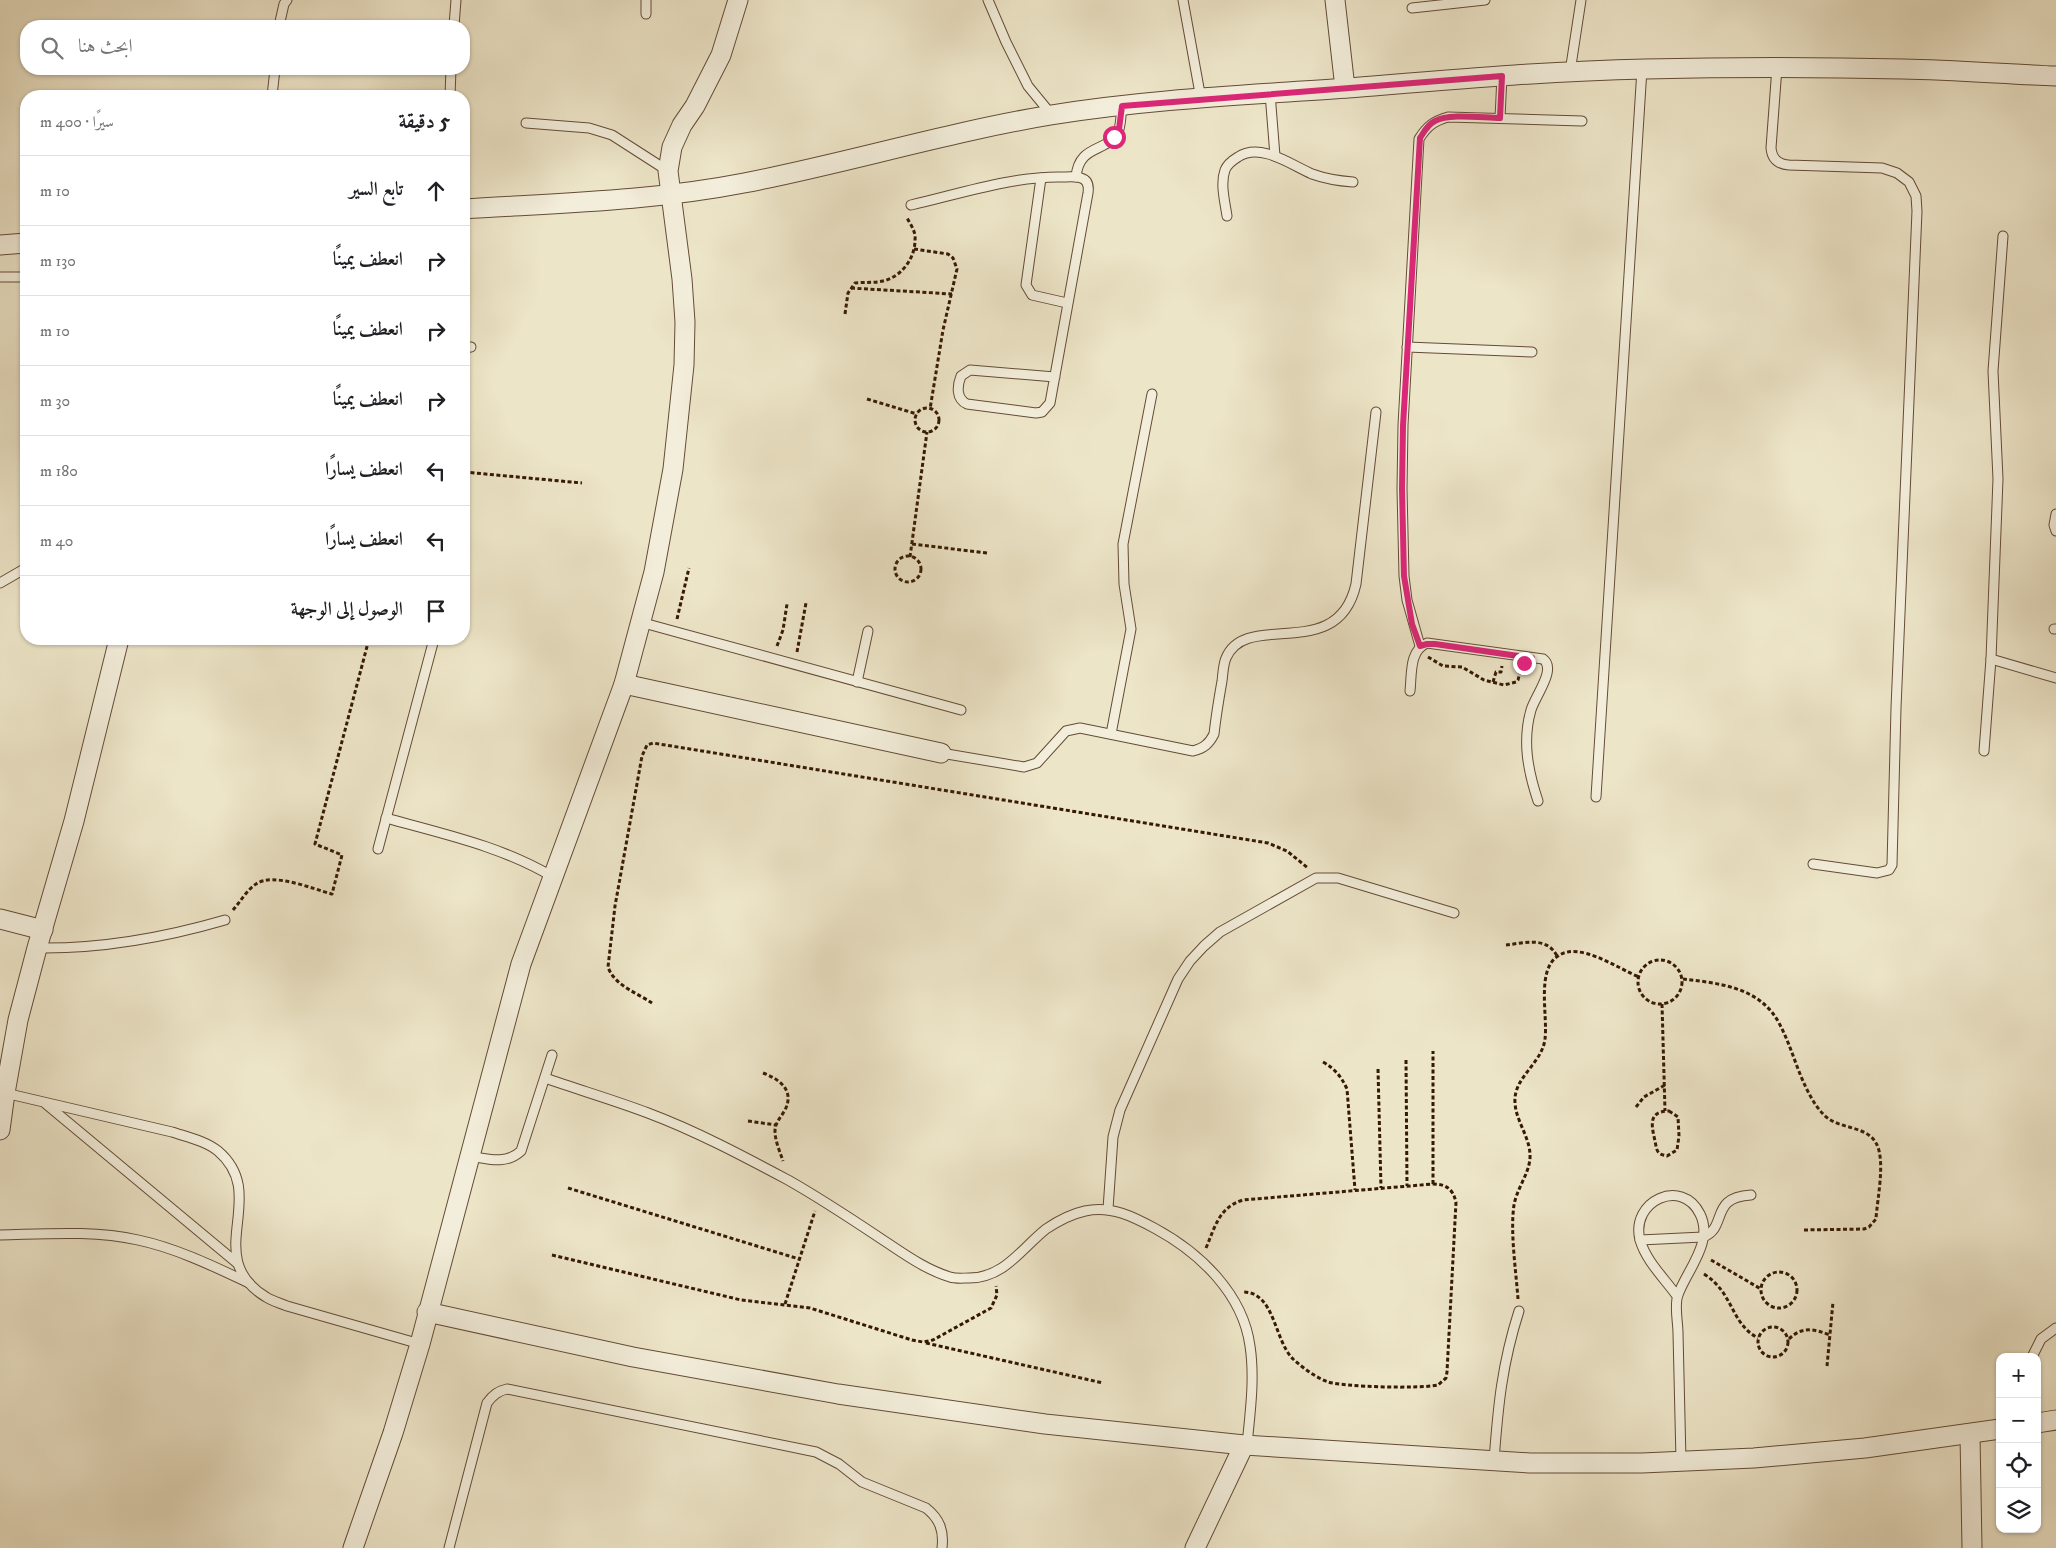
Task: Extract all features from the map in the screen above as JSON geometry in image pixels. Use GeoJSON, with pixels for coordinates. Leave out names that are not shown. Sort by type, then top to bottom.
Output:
{"type":"FeatureCollection","features":[{"type":"Feature","properties":{"kind":"street"},"geometry":{"type":"LineString","coordinates":[[353,1548],[393,1433],[420,1344],[521,964],[624,684],[654,572],[670,486],[680,417],[684,365],[685,322],[682,279],[668,171],[672,148],[682,125],[695,106],[720,55],[738,0]]}},
{"type":"Feature","properties":{"kind":"street"},"geometry":{"type":"LineString","coordinates":[[1335,0],[1345,88]]}},
{"type":"Feature","properties":{"kind":"street"},"geometry":{"type":"LineString","coordinates":[[470,209],[670,195],[744,183],[947,136],[1051,115],[1122,106],[1270,93],[1502,76],[1642,69],[1777,67],[1907,69],[2056,76]]}},
{"type":"Feature","properties":{"kind":"street"},"geometry":{"type":"LineString","coordinates":[[0,245],[20,243]]}},
{"type":"Feature","properties":{"kind":"street"},"geometry":{"type":"LineString","coordinates":[[0,1130],[4,1086],[18,1020],[74,820],[118,645]]}},
{"type":"Feature","properties":{"kind":"street"},"geometry":{"type":"LineString","coordinates":[[624,684],[941,753]]}},
{"type":"Feature","properties":{"kind":"street"},"geometry":{"type":"LineString","coordinates":[[0,919],[43,930]]}},
{"type":"Feature","properties":{"kind":"street"},"geometry":{"type":"LineString","coordinates":[[427,1312],[633,1357],[838,1394],[1045,1424],[1246,1445],[1548,1463],[1681,1461],[1754,1458],[1846,1449],[1970,1435],[1996,1430]]}},
{"type":"Feature","properties":{"kind":"street"},"geometry":{"type":"LineString","coordinates":[[2041,1422],[2056,1420]]}},
{"type":"Feature","properties":{"kind":"street"},"geometry":{"type":"LineString","coordinates":[[1970,1435],[1972,1548]]}},
{"type":"Feature","properties":{"kind":"street"},"geometry":{"type":"LineString","coordinates":[[1195,1548],[1246,1445]]}},
{"type":"Feature","properties":{"kind":"lane"},"geometry":{"type":"LineString","coordinates":[[280,20],[284,4],[287,0]]}},
{"type":"Feature","properties":{"kind":"lane"},"geometry":{"type":"LineString","coordinates":[[454,20],[456,0]]}},
{"type":"Feature","properties":{"kind":"lane"},"geometry":{"type":"LineString","coordinates":[[646,0],[646,14]]}},
{"type":"Feature","properties":{"kind":"lane"},"geometry":{"type":"LineString","coordinates":[[988,0],[1028,86],[1051,115]]}},
{"type":"Feature","properties":{"kind":"lane"},"geometry":{"type":"LineString","coordinates":[[1183,0],[1201,99]]}},
{"type":"Feature","properties":{"kind":"lane"},"geometry":{"type":"LineString","coordinates":[[1412,8],[1485,0]]}},
{"type":"Feature","properties":{"kind":"lane"},"geometry":{"type":"LineString","coordinates":[[1570,72],[1581,0]]}},
{"type":"Feature","properties":{"kind":"lane"},"geometry":{"type":"LineString","coordinates":[[1777,67],[1771,148],[1772,155],[1776,160],[1782,164],[1789,165],[1882,168],[1897,173],[1909,182],[1913,189],[1916,196],[1917,211],[1896,698],[1892,865],[1889,870],[1877,873],[1813,864]]}},
{"type":"Feature","properties":{"kind":"lane"},"geometry":{"type":"LineString","coordinates":[[1596,798],[1642,69]]}},
{"type":"Feature","properties":{"kind":"lane"},"geometry":{"type":"LineString","coordinates":[[272,90],[274,75]]}},
{"type":"Feature","properties":{"kind":"lane"},"geometry":{"type":"LineString","coordinates":[[450,90],[451,75]]}},
{"type":"Feature","properties":{"kind":"lane"},"geometry":{"type":"LineString","coordinates":[[1500,118],[1502,76]]}},
{"type":"Feature","properties":{"kind":"lane"},"geometry":{"type":"LineString","coordinates":[[1270,93],[1275,156]]}},
{"type":"Feature","properties":{"kind":"lane"},"geometry":{"type":"LineString","coordinates":[[1076,177],[1077,169],[1085,155],[1108,143],[1114,137],[1119,129],[1122,106]]}},
{"type":"Feature","properties":{"kind":"lane"},"geometry":{"type":"LineString","coordinates":[[1420,646],[1412,624],[1404,576],[1403,434],[1420,138],[1426,128],[1435,120],[1448,117],[1582,121]]}},
{"type":"Feature","properties":{"kind":"lane"},"geometry":{"type":"LineString","coordinates":[[526,123],[589,128],[612,135],[668,171]]}},
{"type":"Feature","properties":{"kind":"lane"},"geometry":{"type":"LineString","coordinates":[[1227,216],[1224,182],[1225,170],[1232,160],[1254,151],[1275,156],[1324,178],[1353,182]]}},
{"type":"Feature","properties":{"kind":"lane"},"geometry":{"type":"LineString","coordinates":[[911,205],[1024,179],[1076,177],[1082,178],[1087,182],[1089,187],[1055,377],[1050,403],[1042,412],[967,404],[958,395],[961,376],[970,370],[1055,377]]}},
{"type":"Feature","properties":{"kind":"lane"},"geometry":{"type":"LineString","coordinates":[[1041,178],[1026,285],[1032,295],[1068,303]]}},
{"type":"Feature","properties":{"kind":"lane"},"geometry":{"type":"LineString","coordinates":[[1984,751],[1991,658],[1998,479],[1993,371],[2002,236]]}},
{"type":"Feature","properties":{"kind":"lane"},"geometry":{"type":"LineString","coordinates":[[0,277],[20,277]]}},
{"type":"Feature","properties":{"kind":"lane"},"geometry":{"type":"LineString","coordinates":[[1407,347],[1532,352]]}},
{"type":"Feature","properties":{"kind":"lane"},"geometry":{"type":"LineString","coordinates":[[1111,734],[1131,629],[1124,584],[1123,544],[1152,394]]}},
{"type":"Feature","properties":{"kind":"lane"},"geometry":{"type":"LineString","coordinates":[[941,753],[1024,767],[1037,763],[1066,731],[1080,728],[1193,750],[1202,748],[1210,742],[1214,734],[1226,658],[1234,647],[1246,639],[1318,629],[1332,623],[1344,613],[1353,599],[1376,412]]}},
{"type":"Feature","properties":{"kind":"lane"},"geometry":{"type":"LineString","coordinates":[[2056,514],[2054,525],[2056,531]]}},
{"type":"Feature","properties":{"kind":"lane"},"geometry":{"type":"LineString","coordinates":[[0,583],[20,571]]}},
{"type":"Feature","properties":{"kind":"lane"},"geometry":{"type":"LineString","coordinates":[[640,622],[961,710]]}},
{"type":"Feature","properties":{"kind":"lane"},"geometry":{"type":"LineString","coordinates":[[857,682],[868,631]]}},
{"type":"Feature","properties":{"kind":"lane"},"geometry":{"type":"LineString","coordinates":[[1410,691],[1415,653],[1420,646],[1427,644],[1543,659],[1549,667],[1531,709],[1527,727],[1527,763],[1538,801]]}},
{"type":"Feature","properties":{"kind":"lane"},"geometry":{"type":"LineString","coordinates":[[378,849],[432,645]]}},
{"type":"Feature","properties":{"kind":"lane"},"geometry":{"type":"LineString","coordinates":[[1991,658],[2056,678]]}},
{"type":"Feature","properties":{"kind":"lane"},"geometry":{"type":"LineString","coordinates":[[386,818],[486,846],[532,864],[553,877]]}},
{"type":"Feature","properties":{"kind":"lane"},"geometry":{"type":"LineString","coordinates":[[1108,1209],[1113,1137],[1120,1110],[1178,979],[1204,946],[1220,932],[1316,878],[1338,878],[1454,913]]}},
{"type":"Feature","properties":{"kind":"lane"},"geometry":{"type":"LineString","coordinates":[[37,948],[68,949],[132,943],[179,934],[225,920]]}},
{"type":"Feature","properties":{"kind":"lane"},"geometry":{"type":"LineString","coordinates":[[469,1156],[505,1160],[514,1158],[521,1151],[552,1055]]}},
{"type":"Feature","properties":{"kind":"lane"},"geometry":{"type":"LineString","coordinates":[[545,1078],[647,1113],[698,1134],[819,1198],[929,1269],[953,1278],[979,1278],[1002,1269],[1046,1230],[1065,1218],[1086,1211],[1108,1209],[1129,1215],[1168,1236],[1212,1270],[1229,1293],[1242,1317],[1250,1344],[1252,1372],[1246,1445]]}},
{"type":"Feature","properties":{"kind":"lane"},"geometry":{"type":"LineString","coordinates":[[4,1086],[43,1102],[172,1132],[218,1150],[233,1168],[241,1191],[235,1241],[237,1263]]}},
{"type":"Feature","properties":{"kind":"lane"},"geometry":{"type":"LineString","coordinates":[[43,1102],[237,1263],[249,1283]]}},
{"type":"Feature","properties":{"kind":"lane"},"geometry":{"type":"LineString","coordinates":[[1677,1296],[1652,1262],[1640,1240],[1638,1228],[1641,1216],[1648,1206],[1658,1198],[1670,1195],[1682,1197],[1692,1204],[1700,1213],[1703,1225],[1703,1237],[1699,1254],[1677,1296],[1681,1461]]}},
{"type":"Feature","properties":{"kind":"lane"},"geometry":{"type":"LineString","coordinates":[[1640,1240],[1703,1237],[1713,1231],[1721,1210],[1728,1201],[1739,1196],[1751,1195]]}},
{"type":"Feature","properties":{"kind":"lane"},"geometry":{"type":"LineString","coordinates":[[0,1235],[103,1235],[138,1240],[168,1248],[249,1283],[266,1297],[287,1306],[420,1344]]}},
{"type":"Feature","properties":{"kind":"lane"},"geometry":{"type":"LineString","coordinates":[[1494,1461],[1500,1387],[1511,1336],[1519,1311]]}},
{"type":"Feature","properties":{"kind":"lane"},"geometry":{"type":"LineString","coordinates":[[2034,1353],[2041,1338],[2056,1328]]}},
{"type":"Feature","properties":{"kind":"lane"},"geometry":{"type":"LineString","coordinates":[[449,1548],[487,1403],[499,1391],[508,1389],[816,1452],[839,1464],[862,1482],[926,1508],[934,1514],[940,1523],[942,1548]]}},
{"type":"Feature","properties":{"kind":"path"},"geometry":{"type":"LineString","coordinates":[[845,314],[851,288],[855,283],[885,281],[897,275],[907,265],[916,240],[906,215],[906,211],[911,205]]}},
{"type":"Feature","properties":{"kind":"path"},"geometry":{"type":"LineString","coordinates":[[914,249],[942,252],[953,258],[957,269],[943,330],[930,409]]}},
{"type":"Feature","properties":{"kind":"path"},"geometry":{"type":"LineString","coordinates":[[851,288],[952,294]]}},
{"type":"Feature","properties":{"kind":"path"},"geometry":{"type":"LineString","coordinates":[[867,400],[917,414]]}},
{"type":"Feature","properties":{"kind":"path"},"geometry":{"type":"LineString","coordinates":[[925,408],[930,409],[935,411],[939,419],[936,428],[927,432],[918,428],[916,424],[917,414],[925,408]]}},
{"type":"Feature","properties":{"kind":"path"},"geometry":{"type":"LineString","coordinates":[[910,557],[927,432]]}},
{"type":"Feature","properties":{"kind":"path"},"geometry":{"type":"LineString","coordinates":[[470,473],[582,483]]}},
{"type":"Feature","properties":{"kind":"path"},"geometry":{"type":"LineString","coordinates":[[912,544],[986,553]]}},
{"type":"Feature","properties":{"kind":"path"},"geometry":{"type":"LineString","coordinates":[[910,557],[919,562],[920,573],[914,581],[909,582],[899,578],[895,569],[900,559],[910,557]]}},
{"type":"Feature","properties":{"kind":"path"},"geometry":{"type":"LineString","coordinates":[[674,632],[689,568]]}},
{"type":"Feature","properties":{"kind":"path"},"geometry":{"type":"LineString","coordinates":[[795,664],[806,603]]}},
{"type":"Feature","properties":{"kind":"path"},"geometry":{"type":"LineString","coordinates":[[770,658],[783,630],[787,604]]}},
{"type":"Feature","properties":{"kind":"path"},"geometry":{"type":"LineString","coordinates":[[225,920],[256,884],[264,880],[279,880],[332,894],[342,855],[315,844],[367,645]]}},
{"type":"Feature","properties":{"kind":"path"},"geometry":{"type":"LineString","coordinates":[[1420,646],[1424,653],[1436,663],[1443,666],[1462,666],[1478,678],[1504,685],[1516,682],[1522,666],[1532,658]]}},
{"type":"Feature","properties":{"kind":"path"},"geometry":{"type":"LineString","coordinates":[[652,1003],[616,980],[610,974],[608,967],[615,906],[642,756],[647,745],[653,742],[1268,843],[1287,851],[1303,863],[1316,878]]}},
{"type":"Feature","properties":{"kind":"path"},"geometry":{"type":"LineString","coordinates":[[1506,945],[1543,943],[1549,945],[1557,956]]}},
{"type":"Feature","properties":{"kind":"path"},"geometry":{"type":"LineString","coordinates":[[1519,1311],[1513,1219],[1515,1203],[1530,1158],[1528,1143],[1515,1102],[1517,1089],[1523,1078],[1540,1057],[1545,1042],[1545,982],[1548,967],[1557,956],[1571,950],[1586,952],[1639,977]]}},
{"type":"Feature","properties":{"kind":"path"},"geometry":{"type":"LineString","coordinates":[[1661,960],[1675,966],[1683,979],[1682,986],[1675,999],[1662,1004],[1655,1003],[1643,996],[1640,990],[1639,977],[1647,964],[1661,960]]}},
{"type":"Feature","properties":{"kind":"path"},"geometry":{"type":"LineString","coordinates":[[1683,979],[1717,983],[1741,990],[1762,1003],[1778,1021],[1803,1081],[1824,1115],[1840,1125],[1868,1134],[1876,1142],[1880,1153],[1880,1164],[1874,1224],[1864,1229],[1802,1230]]}},
{"type":"Feature","properties":{"kind":"path"},"geometry":{"type":"LineString","coordinates":[[1662,1004],[1665,1111]]}},
{"type":"Feature","properties":{"kind":"path"},"geometry":{"type":"LineString","coordinates":[[1433,1051],[1433,1184]]}},
{"type":"Feature","properties":{"kind":"path"},"geometry":{"type":"LineString","coordinates":[[1406,1060],[1407,1186]]}},
{"type":"Feature","properties":{"kind":"path"},"geometry":{"type":"LineString","coordinates":[[1323,1062],[1342,1077],[1347,1089],[1355,1190]]}},
{"type":"Feature","properties":{"kind":"path"},"geometry":{"type":"LineString","coordinates":[[1378,1069],[1381,1188]]}},
{"type":"Feature","properties":{"kind":"path"},"geometry":{"type":"LineString","coordinates":[[763,1073],[775,1078],[787,1090],[787,1104],[776,1125],[777,1139],[789,1181]]}},
{"type":"Feature","properties":{"kind":"path"},"geometry":{"type":"LineString","coordinates":[[1636,1106],[1653,1090],[1664,1085]]}},
{"type":"Feature","properties":{"kind":"path"},"geometry":{"type":"LineString","coordinates":[[1665,1111],[1673,1112],[1678,1117],[1679,1131],[1677,1150],[1667,1156],[1659,1153],[1657,1150],[1651,1126],[1656,1116],[1665,1111]]}},
{"type":"Feature","properties":{"kind":"path"},"geometry":{"type":"LineString","coordinates":[[748,1121],[776,1125]]}},
{"type":"Feature","properties":{"kind":"path"},"geometry":{"type":"LineString","coordinates":[[1200,1260],[1219,1217],[1225,1208],[1232,1203],[1243,1200],[1433,1184],[1443,1184],[1450,1188],[1454,1195],[1456,1202],[1447,1372],[1443,1382],[1438,1385],[1350,1386],[1328,1382],[1308,1372],[1291,1357],[1280,1338],[1264,1301],[1253,1293],[1229,1293]]}},
{"type":"Feature","properties":{"kind":"path"},"geometry":{"type":"LineString","coordinates":[[568,1188],[799,1259]]}},
{"type":"Feature","properties":{"kind":"path"},"geometry":{"type":"LineString","coordinates":[[785,1304],[819,1198]]}},
{"type":"Feature","properties":{"kind":"path"},"geometry":{"type":"LineString","coordinates":[[1699,1254],[1761,1289],[1766,1302],[1778,1308],[1791,1304],[1798,1291],[1797,1284],[1793,1278],[1781,1272],[1767,1276],[1761,1289]]}},
{"type":"Feature","properties":{"kind":"path"},"geometry":{"type":"LineString","coordinates":[[552,1255],[741,1300],[810,1308],[912,1340],[1104,1383]]}},
{"type":"Feature","properties":{"kind":"path"},"geometry":{"type":"LineString","coordinates":[[1692,1268],[1718,1286],[1728,1298],[1740,1324],[1747,1333],[1758,1338]]}},
{"type":"Feature","properties":{"kind":"path"},"geometry":{"type":"LineString","coordinates":[[923,1342],[933,1340],[991,1308],[997,1295],[992,1273]]}},
{"type":"Feature","properties":{"kind":"path"},"geometry":{"type":"LineString","coordinates":[[1827,1366],[1833,1302]]}},
{"type":"Feature","properties":{"kind":"path"},"geometry":{"type":"LineString","coordinates":[[1773,1327],[1780,1328],[1789,1339],[1789,1346],[1780,1357],[1773,1358],[1761,1352],[1758,1338],[1761,1332],[1773,1327]]}},
{"type":"Feature","properties":{"kind":"path"},"geometry":{"type":"LineString","coordinates":[[1789,1339],[1795,1333],[1811,1329],[1830,1335]]}},
{"type":"Feature","properties":{"kind":"route"},"geometry":{"type":"LineString","coordinates":[[1114,137],[1119,129],[1122,106],[1502,76],[1500,118],[1448,117],[1435,120],[1426,128],[1420,138],[1403,426],[1404,576],[1412,624],[1420,646],[1435,644],[1532,658],[1524,663]]}}]}
